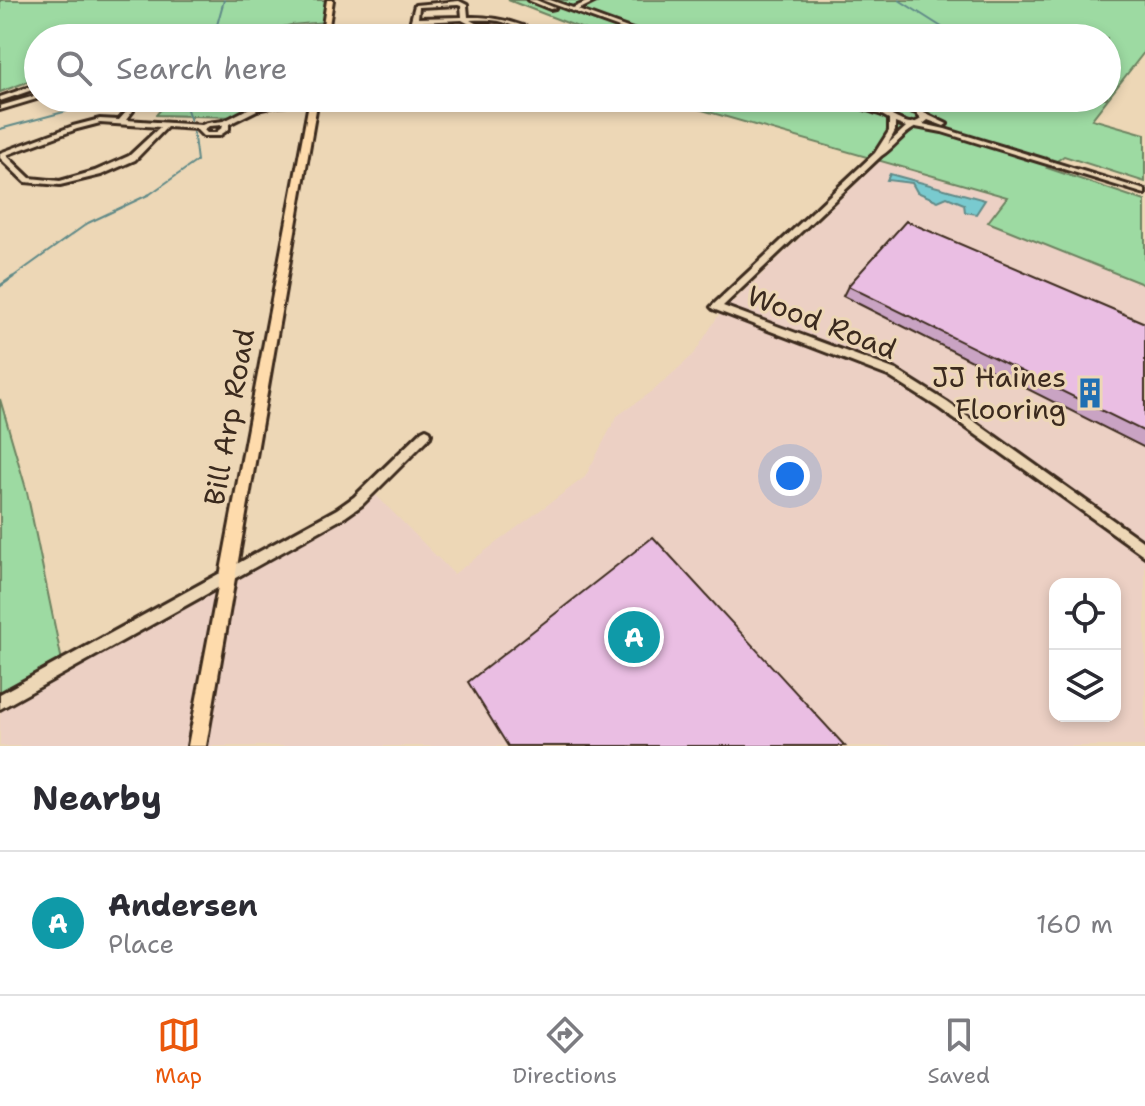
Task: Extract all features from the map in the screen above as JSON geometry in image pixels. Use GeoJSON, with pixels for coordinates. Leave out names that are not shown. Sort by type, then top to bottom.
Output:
{"type":"FeatureCollection","features":[{"type":"Feature","properties":{"kind":"main road"},"geometry":{"type":"LineString","coordinates":[[326,24],[330,0]]}},
{"type":"Feature","properties":{"kind":"main road","name":"Bill Arp Road"},"geometry":{"type":"LineString","coordinates":[[197,746],[309,112]]}},
{"type":"Feature","properties":{"kind":"street"},"geometry":{"type":"LineString","coordinates":[[531,0],[597,24]]}},
{"type":"Feature","properties":{"kind":"street"},"geometry":{"type":"LineString","coordinates":[[545,0],[613,24]]}},
{"type":"Feature","properties":{"kind":"street"},"geometry":{"type":"LineString","coordinates":[[574,10],[595,0]]}},
{"type":"Feature","properties":{"kind":"street"},"geometry":{"type":"LineString","coordinates":[[466,21],[464,5],[417,6],[414,23],[505,21],[512,24]]}},
{"type":"Feature","properties":{"kind":"street"},"geometry":{"type":"LineString","coordinates":[[466,21],[474,24]]}},
{"type":"Feature","properties":{"kind":"street"},"geometry":{"type":"LineString","coordinates":[[1,104],[24,93]]}},
{"type":"Feature","properties":{"kind":"street"},"geometry":{"type":"LineString","coordinates":[[1,104],[24,100]]}},
{"type":"Feature","properties":{"kind":"street"},"geometry":{"type":"LineString","coordinates":[[122,121],[129,112]]}},
{"type":"Feature","properties":{"kind":"street"},"geometry":{"type":"LineString","coordinates":[[165,125],[142,149],[98,173],[60,183],[28,180],[1,155],[75,127],[100,121],[202,127],[225,123],[247,112]]}},
{"type":"Feature","properties":{"kind":"street"},"geometry":{"type":"LineString","coordinates":[[874,112],[1145,192]]}},
{"type":"Feature","properties":{"kind":"street"},"geometry":{"type":"LineString","coordinates":[[878,154],[892,131],[889,112]]}},
{"type":"Feature","properties":{"kind":"street"},"geometry":{"type":"LineString","coordinates":[[913,112],[1145,185]]}},
{"type":"Feature","properties":{"kind":"street"},"geometry":{"type":"LineString","coordinates":[[878,154],[885,151],[902,130],[924,122],[922,112]]}},
{"type":"Feature","properties":{"kind":"street"},"geometry":{"type":"LineString","coordinates":[[202,127],[200,130],[205,135],[217,135],[227,128],[225,123]]}},
{"type":"Feature","properties":{"kind":"street","name":"Wood Road"},"geometry":{"type":"LineString","coordinates":[[878,154],[716,307],[892,373],[936,400],[1145,550]]}},
{"type":"Feature","properties":{"kind":"street"},"geometry":{"type":"LineString","coordinates":[[0,702],[358,501],[426,434]]}},
{"type":"Feature","properties":{"kind":"shaded area"},"geometry":{"type":"Polygon","coordinates":[[[880,161],[1008,197],[988,222],[1145,285],[1145,746],[0,746],[0,702],[276,549],[370,489],[454,574],[585,477],[617,416],[653,391],[694,354],[718,316],[880,161]]]}},
{"type":"Feature","properties":{"kind":"green space"},"geometry":{"type":"Polygon","coordinates":[[[0,0],[330,0],[326,22],[303,24],[24,24],[24,83],[0,92],[0,0]]]}},
{"type":"Feature","properties":{"kind":"green space"},"geometry":{"type":"Polygon","coordinates":[[[508,0],[1145,0],[1145,51],[1121,82],[1121,24],[570,24],[508,0]]]}},
{"type":"Feature","properties":{"kind":"green space"},"geometry":{"type":"Polygon","coordinates":[[[159,112],[247,112],[237,117],[156,115],[159,112]]]}},
{"type":"Feature","properties":{"kind":"green space"},"geometry":{"type":"Polygon","coordinates":[[[709,112],[1097,112],[1092,119],[1145,134],[1145,182],[1064,156],[1047,168],[1145,201],[1145,285],[988,222],[1007,197],[709,112]]]}},
{"type":"Feature","properties":{"kind":"green space"},"geometry":{"type":"Polygon","coordinates":[[[0,399],[27,492],[63,666],[0,701],[0,399]]]}},
{"type":"Feature","properties":{"kind":"water"},"geometry":{"type":"Polygon","coordinates":[[[890,174],[985,200],[976,214],[965,212],[964,204],[947,197],[938,201],[917,192],[912,183],[887,180],[890,174]]]}},
{"type":"Feature","properties":{"kind":"building","name":"JJ Haines Flooring"},"geometry":{"type":"Polygon","coordinates":[[[906,221],[1145,323],[1145,432],[848,286],[906,221]]]}},
{"type":"Feature","properties":{"kind":"building"},"geometry":{"type":"Polygon","coordinates":[[[653,537],[845,746],[508,746],[468,682],[653,537]]]}},
{"type":"Feature","properties":{"kind":"waterway"},"geometry":{"type":"LineString","coordinates":[[217,24],[224,0]]}},
{"type":"Feature","properties":{"kind":"waterway"},"geometry":{"type":"LineString","coordinates":[[899,0],[937,24]]}},
{"type":"Feature","properties":{"kind":"waterway"},"geometry":{"type":"LineString","coordinates":[[0,129],[64,112]]}},
{"type":"Feature","properties":{"kind":"waterway"},"geometry":{"type":"LineString","coordinates":[[188,112],[192,124]]}},
{"type":"Feature","properties":{"kind":"waterway"},"geometry":{"type":"LineString","coordinates":[[10,279],[88,223],[150,194],[197,161],[193,129]]}},
{"type":"Feature","properties":{"kind":"waterway"},"geometry":{"type":"LineString","coordinates":[[0,286],[13,277]]}},
{"type":"Feature","properties":{"kind":"place","name":"JJ Haines Flooring"},"geometry":{"type":"Point","coordinates":[1090,393]}},
{"type":"Feature","properties":{"kind":"place","name":"Andersen"},"geometry":{"type":"Point","coordinates":[634,637]}}]}
